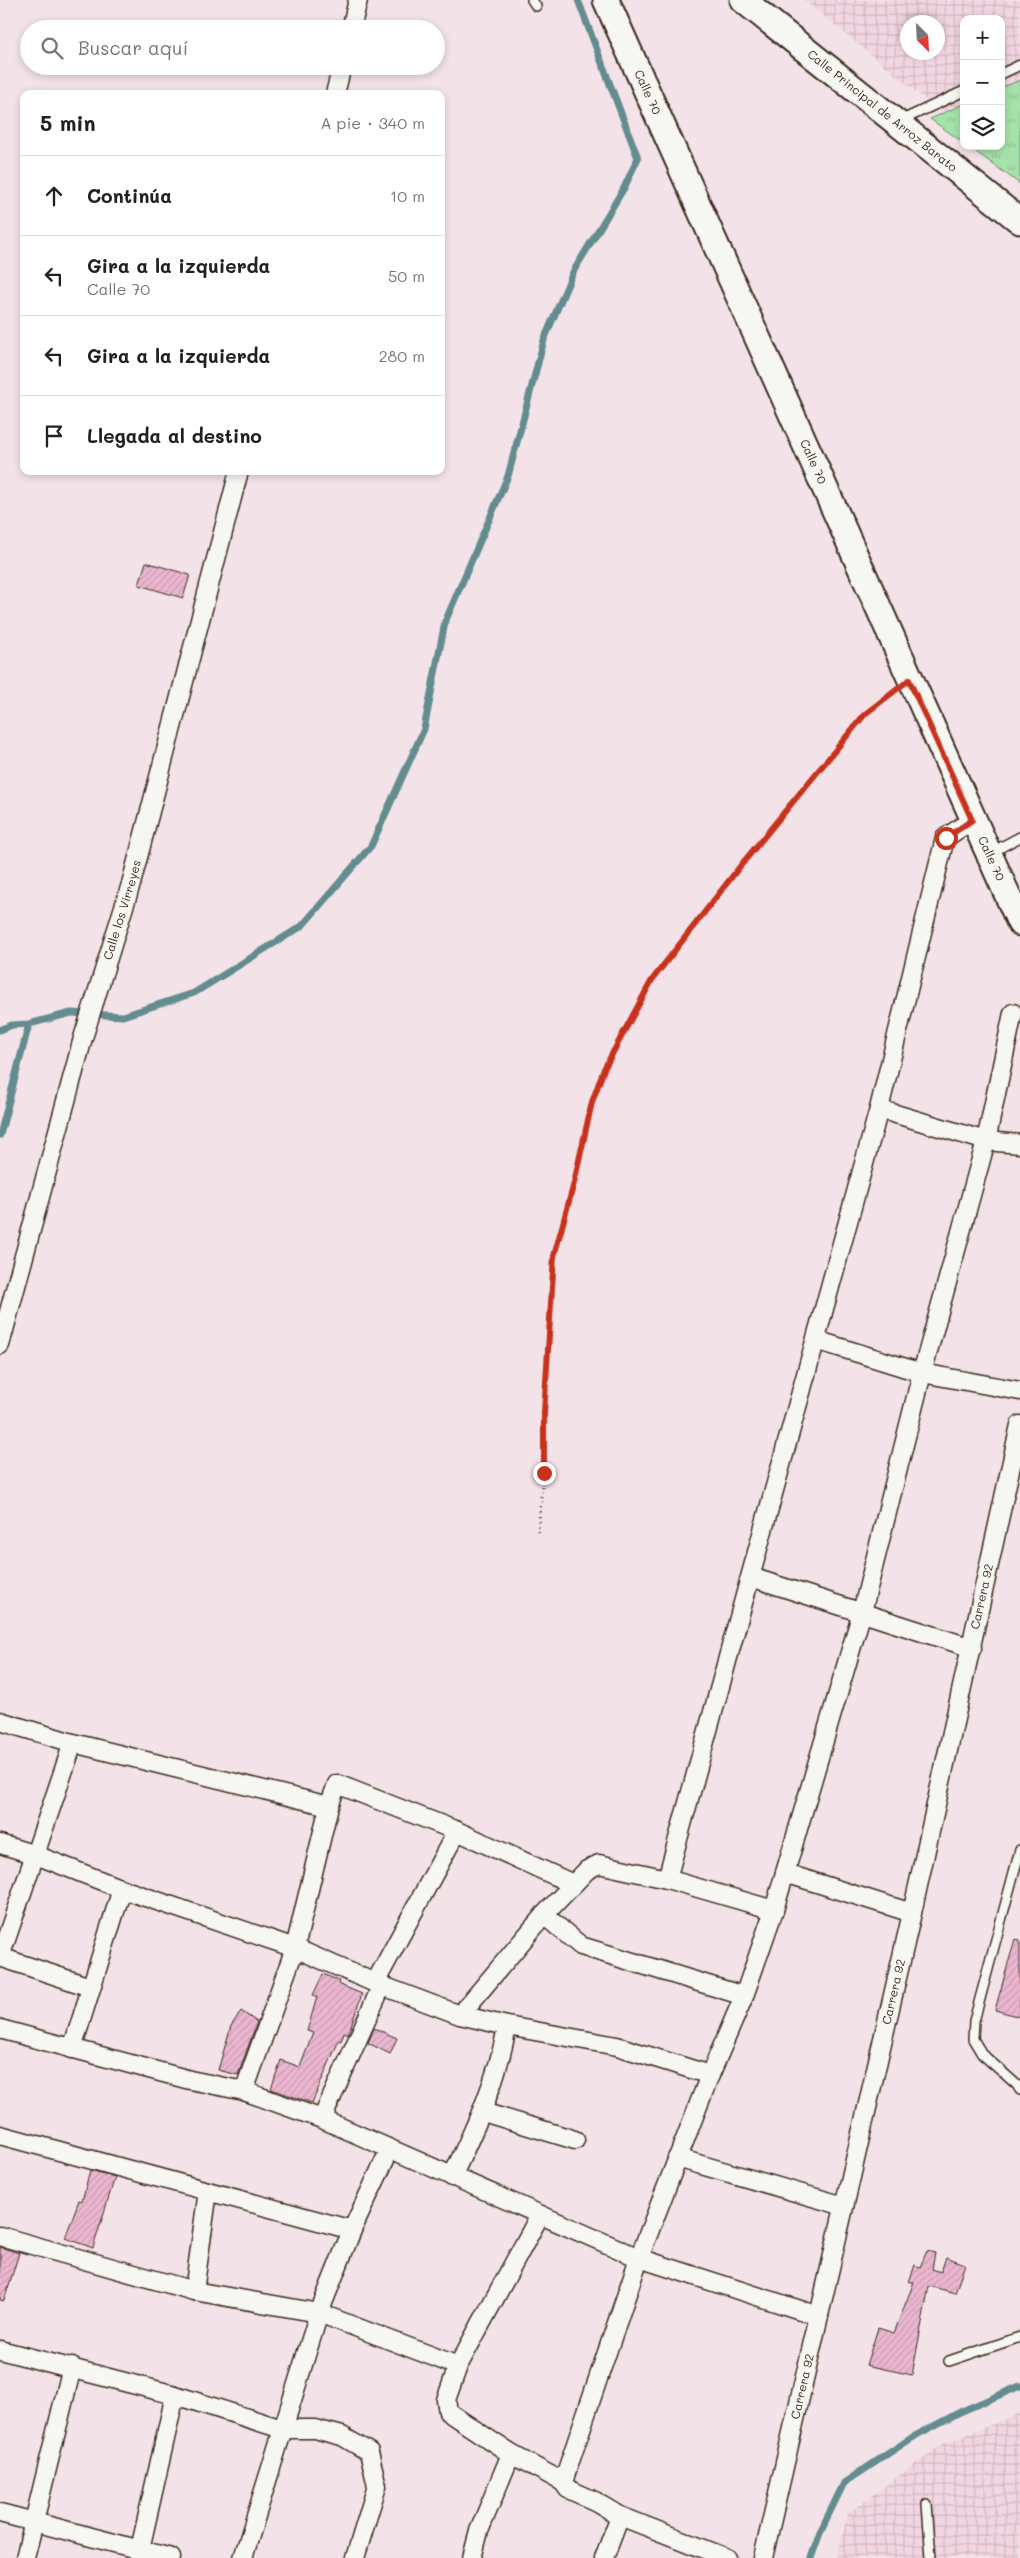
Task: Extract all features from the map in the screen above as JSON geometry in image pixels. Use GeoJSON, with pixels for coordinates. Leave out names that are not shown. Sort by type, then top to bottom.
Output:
{"type":"FeatureCollection","features":[{"type":"Feature","properties":{"kind":"street"},"geometry":{"type":"LineString","coordinates":[[353,20],[358,0]]}},
{"type":"Feature","properties":{"kind":"street","name":"Calle 70"},"geometry":{"type":"LineString","coordinates":[[606,0],[909,680],[1020,923]]}},
{"type":"Feature","properties":{"kind":"street","name":"Calle Principal de Arroz Barato"},"geometry":{"type":"LineString","coordinates":[[743,0],[1020,221]]}},
{"type":"Feature","properties":{"kind":"street"},"geometry":{"type":"LineString","coordinates":[[336,90],[340,75]]}},
{"type":"Feature","properties":{"kind":"street","name":"Calle los Virreyes"},"geometry":{"type":"LineString","coordinates":[[0,1345],[83,1038],[131,884],[238,475]]}},
{"type":"Feature","properties":{"kind":"street"},"geometry":{"type":"LineString","coordinates":[[667,1879],[879,1109],[946,838],[972,820]]}},
{"type":"Feature","properties":{"kind":"street"},"geometry":{"type":"LineString","coordinates":[[562,2482],[639,2258],[710,2075],[744,1996],[774,1910],[862,1612],[922,1373],[986,1141],[1013,1014]]}},
{"type":"Feature","properties":{"kind":"street"},"geometry":{"type":"LineString","coordinates":[[879,1109],[986,1141],[1020,1144]]}},
{"type":"Feature","properties":{"kind":"street"},"geometry":{"type":"LineString","coordinates":[[816,1340],[922,1373],[1020,1391]]}},
{"type":"Feature","properties":{"kind":"street","name":"Carrera 92"},"geometry":{"type":"LineString","coordinates":[[764,2558],[818,2316],[912,1914],[1020,1424]]}},
{"type":"Feature","properties":{"kind":"street"},"geometry":{"type":"LineString","coordinates":[[751,1577],[972,1648]]}},
{"type":"Feature","properties":{"kind":"street"},"geometry":{"type":"LineString","coordinates":[[0,1721],[73,1743],[329,1806]]}},
{"type":"Feature","properties":{"kind":"street"},"geometry":{"type":"LineString","coordinates":[[73,1743],[0,1957],[90,1987]]}},
{"type":"Feature","properties":{"kind":"street"},"geometry":{"type":"LineString","coordinates":[[244,2091],[295,1948],[329,1806],[337,1784],[457,1831],[573,1884]]}},
{"type":"Feature","properties":{"kind":"street"},"geometry":{"type":"LineString","coordinates":[[322,2119],[379,1984],[457,1831]]}},
{"type":"Feature","properties":{"kind":"street"},"geometry":{"type":"LineString","coordinates":[[0,1844],[36,1855],[122,1889],[295,1948],[379,1984],[460,2015],[507,2026],[617,2046],[710,2075]]}},
{"type":"Feature","properties":{"kind":"street"},"geometry":{"type":"LineString","coordinates":[[460,2015],[544,1915],[587,1870],[599,1864],[667,1879],[774,1910]]}},
{"type":"Feature","properties":{"kind":"street"},"geometry":{"type":"LineString","coordinates":[[785,1873],[912,1914]]}},
{"type":"Feature","properties":{"kind":"street"},"geometry":{"type":"LineString","coordinates":[[72,2049],[122,1889]]}},
{"type":"Feature","properties":{"kind":"street"},"geometry":{"type":"LineString","coordinates":[[544,1915],[581,1946],[744,1996]]}},
{"type":"Feature","properties":{"kind":"street"},"geometry":{"type":"LineString","coordinates":[[452,2177],[483,2112],[503,2052],[507,2026]]}},
{"type":"Feature","properties":{"kind":"street"},"geometry":{"type":"LineString","coordinates":[[0,2030],[190,2080],[244,2091],[322,2119],[639,2258],[818,2316]]}},
{"type":"Feature","properties":{"kind":"street"},"geometry":{"type":"LineString","coordinates":[[483,2112],[575,2140]]}},
{"type":"Feature","properties":{"kind":"street"},"geometry":{"type":"LineString","coordinates":[[0,2135],[352,2230]]}},
{"type":"Feature","properties":{"kind":"street"},"geometry":{"type":"LineString","coordinates":[[243,2558],[319,2313],[352,2230],[390,2149]]}},
{"type":"Feature","properties":{"kind":"street"},"geometry":{"type":"LineString","coordinates":[[677,2158],[844,2206]]}},
{"type":"Feature","properties":{"kind":"street"},"geometry":{"type":"LineString","coordinates":[[194,2291],[208,2191]]}},
{"type":"Feature","properties":{"kind":"street"},"geometry":{"type":"LineString","coordinates":[[540,2215],[458,2366],[446,2400],[448,2412],[511,2454],[562,2482],[568,2490],[597,2502],[620,2516],[726,2558]]}},
{"type":"Feature","properties":{"kind":"street"},"geometry":{"type":"LineString","coordinates":[[0,2236],[194,2291],[319,2313],[458,2366]]}},
{"type":"Feature","properties":{"kind":"street"},"geometry":{"type":"LineString","coordinates":[[0,2350],[175,2395],[282,2429],[315,2429],[342,2436],[369,2452],[377,2486],[355,2558]]}},
{"type":"Feature","properties":{"kind":"street"},"geometry":{"type":"LineString","coordinates":[[26,2558],[72,2367]]}},
{"type":"Feature","properties":{"kind":"street"},"geometry":{"type":"LineString","coordinates":[[139,2554],[175,2395]]}},
{"type":"Feature","properties":{"kind":"street"},"geometry":{"type":"LineString","coordinates":[[472,2558],[479,2531],[511,2454]]}},
{"type":"Feature","properties":{"kind":"street"},"geometry":{"type":"LineString","coordinates":[[0,2512],[35,2521],[139,2554],[171,2558]]}},
{"type":"Feature","properties":{"kind":"street"},"geometry":{"type":"LineString","coordinates":[[604,2558],[620,2516]]}},
{"type":"Feature","properties":{"kind":"lane"},"geometry":{"type":"LineString","coordinates":[[1005,72],[1020,65]]}},
{"type":"Feature","properties":{"kind":"lane"},"geometry":{"type":"LineString","coordinates":[[896,122],[960,93]]}},
{"type":"Feature","properties":{"kind":"lane"},"geometry":{"type":"LineString","coordinates":[[988,854],[1020,837]]}},
{"type":"Feature","properties":{"kind":"lane"},"geometry":{"type":"LineString","coordinates":[[1020,1850],[974,2021],[973,2039],[982,2054],[1017,2085],[1020,2090]]}},
{"type":"Feature","properties":{"kind":"lane"},"geometry":{"type":"LineString","coordinates":[[949,2361],[1020,2337]]}},
{"type":"Feature","properties":{"kind":"lane"},"geometry":{"type":"LineString","coordinates":[[927,2504],[931,2558]]}},
{"type":"Feature","properties":{"kind":"path"},"geometry":{"type":"LineString","coordinates":[[538,1532],[544,1473],[544,1413],[554,1256],[574,1183],[592,1102],[604,1069],[652,980],[741,865],[865,714],[909,680]]}},
{"type":"Feature","properties":{"kind":"shaded area"},"geometry":{"type":"Polygon","coordinates":[[[804,0],[1020,0],[1020,178],[1003,150],[1005,150],[1005,15],[960,15],[960,128],[804,0]]]}},
{"type":"Feature","properties":{"kind":"shaded area"},"geometry":{"type":"Polygon","coordinates":[[[1020,2413],[1020,2558],[837,2558],[848,2513],[941,2445],[1020,2413]]]}},
{"type":"Feature","properties":{"kind":"green space"},"geometry":{"type":"Polygon","coordinates":[[[1020,80],[1020,184],[973,150],[1005,150],[1005,86],[1020,80]]]}},
{"type":"Feature","properties":{"kind":"green space"},"geometry":{"type":"Polygon","coordinates":[[[960,106],[960,140],[930,119],[960,106]]]}},
{"type":"Feature","properties":{"kind":"building"},"geometry":{"type":"Polygon","coordinates":[[[146,562],[190,575],[183,598],[139,585],[146,562]]]}},
{"type":"Feature","properties":{"kind":"building"},"geometry":{"type":"Polygon","coordinates":[[[1015,1939],[1020,1940],[1020,2017],[995,2010],[1015,1939]]]}},
{"type":"Feature","properties":{"kind":"building"},"geometry":{"type":"Polygon","coordinates":[[[323,1974],[339,1981],[338,1984],[362,1994],[348,2034],[344,2032],[341,2041],[339,2040],[312,2103],[271,2089],[281,2060],[300,2067],[313,2033],[307,2031],[317,1997],[313,1995],[323,1974]]]}},
{"type":"Feature","properties":{"kind":"building"},"geometry":{"type":"Polygon","coordinates":[[[241,2011],[257,2022],[238,2075],[218,2070],[231,2026],[241,2011]]]}},
{"type":"Feature","properties":{"kind":"building"},"geometry":{"type":"Polygon","coordinates":[[[374,2028],[397,2038],[390,2054],[368,2043],[374,2028]]]}},
{"type":"Feature","properties":{"kind":"building"},"geometry":{"type":"Polygon","coordinates":[[[90,2170],[115,2177],[93,2248],[65,2238],[79,2200],[82,2201],[90,2170]]]}},
{"type":"Feature","properties":{"kind":"building"},"geometry":{"type":"Polygon","coordinates":[[[0,2247],[19,2253],[4,2301],[0,2300],[0,2247]]]}},
{"type":"Feature","properties":{"kind":"building"},"geometry":{"type":"Polygon","coordinates":[[[927,2251],[935,2253],[932,2269],[941,2272],[946,2257],[965,2264],[955,2293],[929,2286],[912,2375],[866,2365],[878,2328],[894,2333],[914,2282],[909,2282],[915,2265],[920,2267],[927,2251]]]}},
{"type":"Feature","properties":{"kind":"waterway"},"geometry":{"type":"LineString","coordinates":[[0,1030],[12,1025],[29,1024],[71,1013],[123,1016],[194,993],[302,926],[371,846],[424,729],[445,622],[508,476],[544,340],[573,272],[624,188],[638,158],[578,0]]}},
{"type":"Feature","properties":{"kind":"waterway"},"geometry":{"type":"LineString","coordinates":[[0,1135],[29,1024]]}},
{"type":"Feature","properties":{"kind":"waterway"},"geometry":{"type":"LineString","coordinates":[[811,2558],[821,2530],[844,2483],[913,2437],[960,2412],[1020,2386]]}},
{"type":"Feature","properties":{"kind":"route"},"geometry":{"type":"LineString","coordinates":[[544,1473],[544,1413],[554,1256],[574,1183],[592,1102],[604,1069],[652,980],[800,791],[865,714],[909,680],[972,820],[946,838]]}}]}
